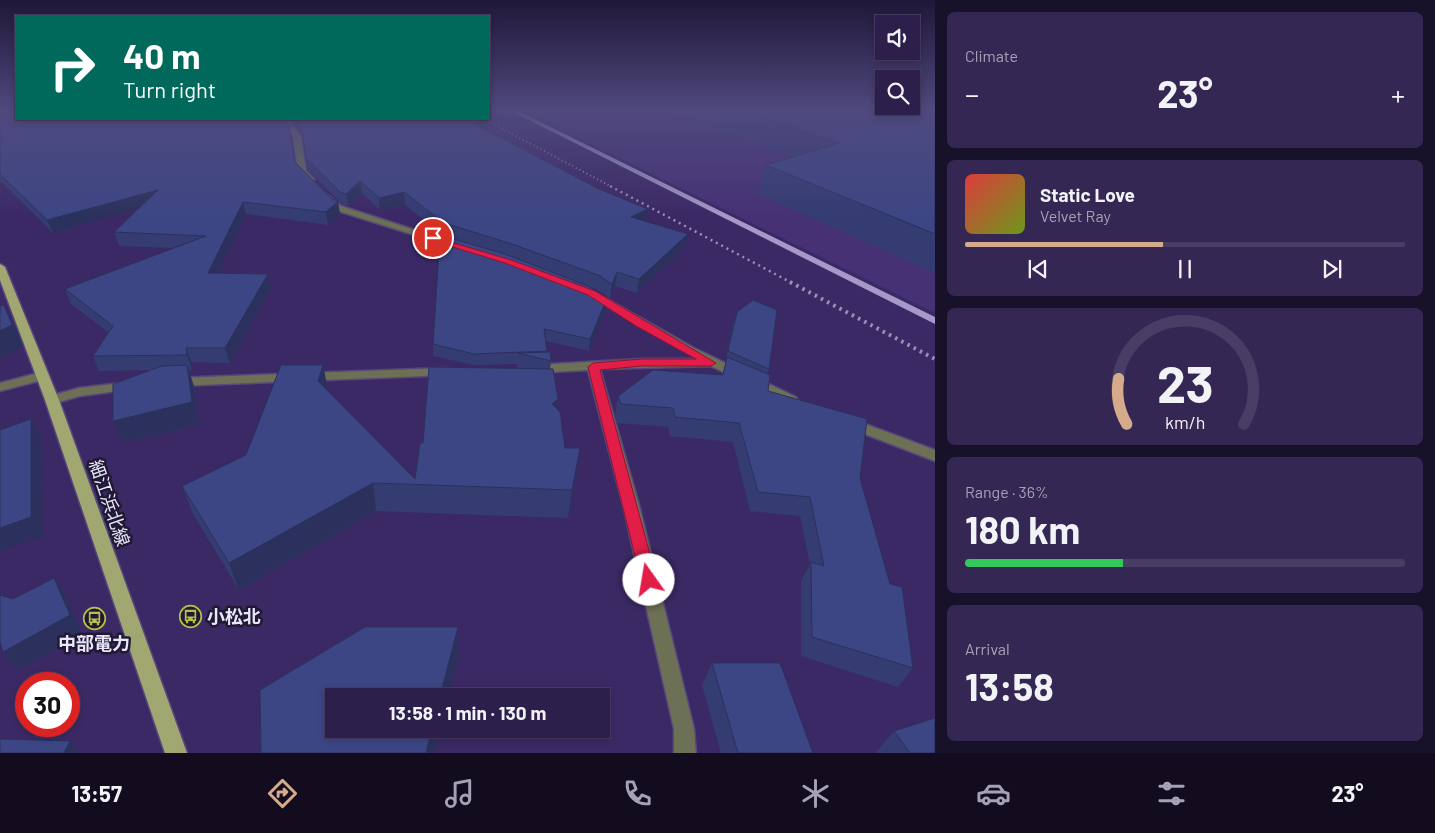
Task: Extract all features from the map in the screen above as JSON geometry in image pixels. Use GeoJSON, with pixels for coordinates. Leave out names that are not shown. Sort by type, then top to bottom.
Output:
{"type":"FeatureCollection","features":[{"type":"Feature","properties":{"kind":"main road","name":"細江浜北線"},"geometry":{"type":"LineString","coordinates":[[0,267],[52,400],[176,753]]}},
{"type":"Feature","properties":{"kind":"street"},"geometry":{"type":"LineString","coordinates":[[298,146],[302,172],[338,208],[470,250]]}},
{"type":"Feature","properties":{"kind":"street"},"geometry":{"type":"LineString","coordinates":[[582,290],[711,363],[801,404]]}},
{"type":"Feature","properties":{"kind":"street"},"geometry":{"type":"LineString","coordinates":[[524,369],[593,367],[642,362],[711,363]]}},
{"type":"Feature","properties":{"kind":"street"},"geometry":{"type":"LineString","coordinates":[[593,367],[631,505],[680,710],[684,729],[685,753]]}},
{"type":"Feature","properties":{"kind":"street"},"geometry":{"type":"LineString","coordinates":[[165,382],[464,371]]}},
{"type":"Feature","properties":{"kind":"street"},"geometry":{"type":"LineString","coordinates":[[0,387],[42,376]]}},
{"type":"Feature","properties":{"kind":"street"},"geometry":{"type":"LineString","coordinates":[[52,400],[79,392],[146,384]]}},
{"type":"Feature","properties":{"kind":"street"},"geometry":{"type":"LineString","coordinates":[[837,418],[935,456]]}},
{"type":"Feature","properties":{"kind":"shaded area"},"geometry":{"type":"Polygon","coordinates":[[[595,146],[935,146],[935,313],[595,146]]]}},
{"type":"Feature","properties":{"kind":"building"},"geometry":{"type":"Polygon","coordinates":[[[0,146],[292,146],[295,162],[332,199],[338,201],[326,212],[243,202],[208,273],[268,274],[225,348],[186,348],[187,355],[93,356],[113,326],[65,289],[206,236],[114,232],[158,190],[47,220],[0,174],[0,146]]]}},
{"type":"Feature","properties":{"kind":"building"},"geometry":{"type":"Polygon","coordinates":[[[304,146],[517,146],[594,187],[648,209],[631,217],[688,234],[639,279],[617,272],[612,284],[598,275],[512,244],[444,223],[404,192],[379,198],[360,181],[346,194],[340,192],[306,158],[304,146]]]}},
{"type":"Feature","properties":{"kind":"building"},"geometry":{"type":"Polygon","coordinates":[[[829,146],[935,146],[935,234],[766,165],[829,146]]]}},
{"type":"Feature","properties":{"kind":"building"},"geometry":{"type":"Polygon","coordinates":[[[440,235],[505,254],[588,286],[607,298],[590,339],[544,329],[547,351],[474,354],[433,344],[440,235]]]}},
{"type":"Feature","properties":{"kind":"building"},"geometry":{"type":"Polygon","coordinates":[[[753,300],[777,310],[769,369],[728,351],[737,312],[753,300]]]}},
{"type":"Feature","properties":{"kind":"building"},"geometry":{"type":"Polygon","coordinates":[[[4,305],[12,325],[0,331],[0,306],[4,305]]]}},
{"type":"Feature","properties":{"kind":"building"},"geometry":{"type":"Polygon","coordinates":[[[550,352],[551,361],[518,353],[550,352]]]}},
{"type":"Feature","properties":{"kind":"building"},"geometry":{"type":"Polygon","coordinates":[[[727,357],[770,375],[768,391],[867,419],[860,478],[890,584],[902,587],[913,668],[812,637],[811,562],[824,566],[810,497],[758,492],[739,423],[675,417],[673,408],[621,404],[618,396],[653,370],[723,375],[727,357]]]}},
{"type":"Feature","properties":{"kind":"building"},"geometry":{"type":"Polygon","coordinates":[[[187,365],[192,402],[113,421],[113,384],[162,366],[187,365]]]}},
{"type":"Feature","properties":{"kind":"building"},"geometry":{"type":"Polygon","coordinates":[[[281,365],[323,365],[318,381],[415,479],[420,443],[423,443],[429,367],[553,369],[558,399],[552,404],[560,412],[565,448],[580,448],[572,490],[373,483],[229,563],[182,486],[246,455],[281,365]]]}},
{"type":"Feature","properties":{"kind":"building"},"geometry":{"type":"Polygon","coordinates":[[[31,419],[31,517],[0,528],[0,430],[31,419]]]}},
{"type":"Feature","properties":{"kind":"building"},"geometry":{"type":"Polygon","coordinates":[[[54,578],[70,615],[3,652],[0,642],[0,595],[13,599],[54,578]]]}},
{"type":"Feature","properties":{"kind":"building"},"geometry":{"type":"Polygon","coordinates":[[[365,627],[458,627],[442,688],[325,688],[325,738],[430,738],[426,753],[261,753],[260,690],[365,627]]]}},
{"type":"Feature","properties":{"kind":"building"},"geometry":{"type":"Polygon","coordinates":[[[712,663],[780,663],[813,753],[738,753],[712,663]]]}},
{"type":"Feature","properties":{"kind":"building"},"geometry":{"type":"Polygon","coordinates":[[[935,718],[935,753],[910,753],[894,731],[935,718]]]}},
{"type":"Feature","properties":{"kind":"building"},"geometry":{"type":"Polygon","coordinates":[[[0,739],[70,741],[64,753],[0,753],[0,739]]]}},
{"type":"Feature","properties":{"kind":"waterway"},"geometry":{"type":"LineString","coordinates":[[584,146],[935,321]]}},
{"type":"Feature","properties":{"kind":"railway"},"geometry":{"type":"LineString","coordinates":[[535,146],[612,187]]}},
{"type":"Feature","properties":{"kind":"railway"},"geometry":{"type":"LineString","coordinates":[[610,186],[792,283]]}},
{"type":"Feature","properties":{"kind":"railway"},"geometry":{"type":"LineString","coordinates":[[790,282],[935,359]]}},
{"type":"Feature","properties":{"kind":"place","name":"小松北"},"geometry":{"type":"Point","coordinates":[191,617]}},
{"type":"Feature","properties":{"kind":"place","name":"中部電力"},"geometry":{"type":"Point","coordinates":[94,619]}},
{"type":"Feature","properties":{"kind":"route"},"geometry":{"type":"LineString","coordinates":[[433,238],[508,262],[591,293],[640,324],[711,363],[642,362],[593,367],[631,505],[649,580]]}}]}
